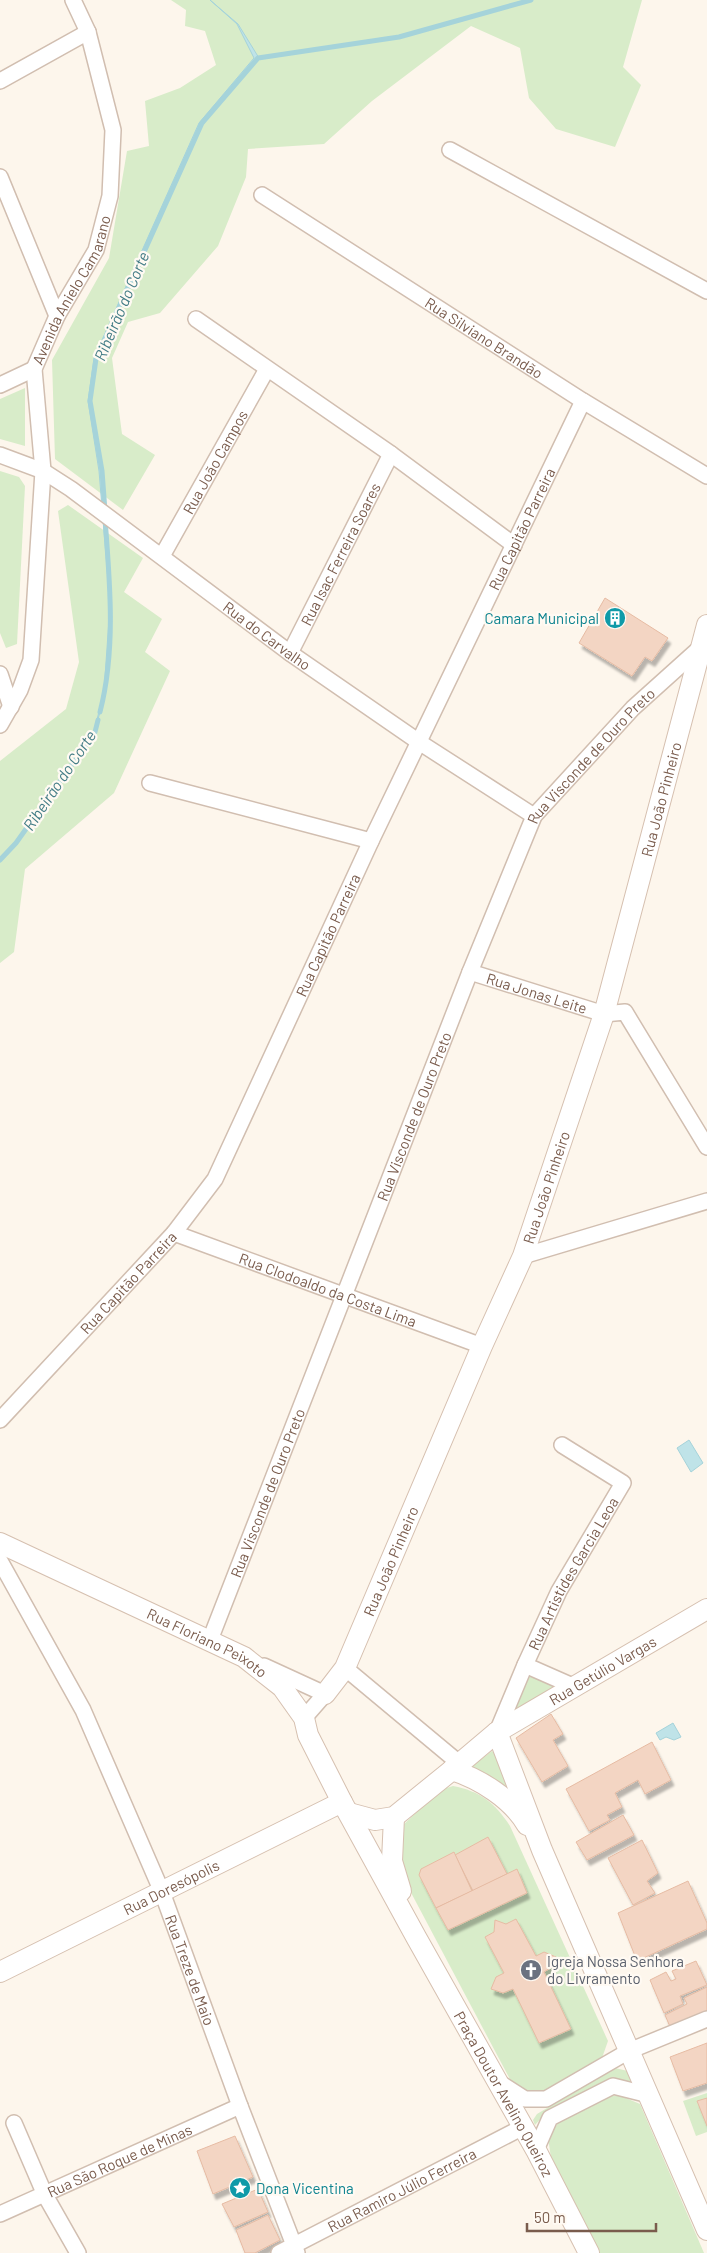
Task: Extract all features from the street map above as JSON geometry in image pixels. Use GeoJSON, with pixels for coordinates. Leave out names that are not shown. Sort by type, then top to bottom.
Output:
{"type":"FeatureCollection","features":[{"type":"Feature","properties":{"kind":"street","name":"Avenida Anielo Camarano"},"geometry":{"type":"LineString","coordinates":[[0,726],[23,680],[30,660],[43,471],[34,369],[57,316],[96,250],[110,196],[113,130],[88,32],[73,0]]}},
{"type":"Feature","properties":{"kind":"street"},"geometry":{"type":"LineString","coordinates":[[0,81],[88,32]]}},
{"type":"Feature","properties":{"kind":"street"},"geometry":{"type":"LineString","coordinates":[[450,150],[707,292]]}},
{"type":"Feature","properties":{"kind":"street"},"geometry":{"type":"LineString","coordinates":[[0,177],[57,316]]}},
{"type":"Feature","properties":{"kind":"street","name":"Rua Silviano Brandão"},"geometry":{"type":"LineString","coordinates":[[262,195],[583,400],[707,476]]}},
{"type":"Feature","properties":{"kind":"street"},"geometry":{"type":"LineString","coordinates":[[196,319],[391,454],[514,545]]}},
{"type":"Feature","properties":{"kind":"street"},"geometry":{"type":"LineString","coordinates":[[0,386],[34,369]]}},
{"type":"Feature","properties":{"kind":"street","name":"Rua João Campos"},"geometry":{"type":"LineString","coordinates":[[162,556],[267,369]]}},
{"type":"Feature","properties":{"kind":"street","name":"Rua Capitão Parreira"},"geometry":{"type":"LineString","coordinates":[[0,1420],[174,1233],[215,1179],[371,841],[583,400]]}},
{"type":"Feature","properties":{"kind":"street","name":"Rua Isac Ferreira Soares"},"geometry":{"type":"LineString","coordinates":[[290,653],[391,454]]}},
{"type":"Feature","properties":{"kind":"street","name":"Rua do Carvalho"},"geometry":{"type":"LineString","coordinates":[[0,455],[43,471],[71,489],[290,653],[419,742],[534,816]]}},
{"type":"Feature","properties":{"kind":"street","name":"Rua João Pinheiro"},"geometry":{"type":"LineString","coordinates":[[300,1711],[316,1690],[345,1668],[482,1346],[523,1256],[604,1014],[707,625]]}},
{"type":"Feature","properties":{"kind":"street","name":"Rua Visconde de Ouro Preto"},"geometry":{"type":"LineString","coordinates":[[210,1640],[470,972],[534,816],[633,708],[702,646]]}},
{"type":"Feature","properties":{"kind":"street"},"geometry":{"type":"LineString","coordinates":[[10,707],[2,684],[23,680]]}},
{"type":"Feature","properties":{"kind":"street"},"geometry":{"type":"LineString","coordinates":[[150,783],[371,841]]}},
{"type":"Feature","properties":{"kind":"street","name":"Rua Jonas Leite"},"geometry":{"type":"LineString","coordinates":[[470,972],[604,1014],[625,1012],[707,1147]]}},
{"type":"Feature","properties":{"kind":"street"},"geometry":{"type":"LineString","coordinates":[[523,1256],[707,1201]]}},
{"type":"Feature","properties":{"kind":"street","name":"Rua Clodoaldo da Costa Lima"},"geometry":{"type":"LineString","coordinates":[[174,1233],[482,1346]]}},
{"type":"Feature","properties":{"kind":"street","name":"Rua Artistides Garcia Leoa"},"geometry":{"type":"LineString","coordinates":[[497,1732],[525,1665],[559,1592],[624,1483],[562,1445]]}},
{"type":"Feature","properties":{"kind":"street","name":"Rua Floriano Peixoto"},"geometry":{"type":"LineString","coordinates":[[0,1543],[244,1657],[282,1687],[300,1711],[308,1735],[346,1807]]}},
{"type":"Feature","properties":{"kind":"street","name":"Rua Treze de Maio"},"geometry":{"type":"LineString","coordinates":[[0,1561],[83,1710],[162,1892],[240,2106],[295,2249]]}},
{"type":"Feature","properties":{"kind":"street","name":"Rua Getúlio Vargas"},"geometry":{"type":"LineString","coordinates":[[497,1732],[707,1609]]}},
{"type":"Feature","properties":{"kind":"street"},"geometry":{"type":"LineString","coordinates":[[244,1657],[316,1690]]}},
{"type":"Feature","properties":{"kind":"street"},"geometry":{"type":"LineString","coordinates":[[525,1665],[575,1687]]}},
{"type":"Feature","properties":{"kind":"street"},"geometry":{"type":"LineString","coordinates":[[345,1668],[455,1767],[491,1788],[522,1817],[542,1850]]}},
{"type":"Feature","properties":{"kind":"street"},"geometry":{"type":"LineString","coordinates":[[346,1807],[374,1820],[394,1817],[497,1732],[542,1850],[707,2230]]}},
{"type":"Feature","properties":{"kind":"street","name":"Rua Doresópolis"},"geometry":{"type":"LineString","coordinates":[[0,1972],[162,1892],[346,1807]]}},
{"type":"Feature","properties":{"kind":"street","name":"Praça Doutor Avelino Queiroz"},"geometry":{"type":"LineString","coordinates":[[346,1807],[416,1937],[523,2127],[540,2142],[589,2253]]}},
{"type":"Feature","properties":{"kind":"street","name":"Praça Doutor Avelino Queiroz"},"geometry":{"type":"LineString","coordinates":[[394,1817],[392,1861],[416,1937]]}},
{"type":"Feature","properties":{"kind":"street"},"geometry":{"type":"LineString","coordinates":[[629,2051],[707,2019]]}},
{"type":"Feature","properties":{"kind":"street","name":"Praça Doutor Avelino Queiroz"},"geometry":{"type":"LineString","coordinates":[[499,2082],[525,2100],[546,2099],[629,2051]]}},
{"type":"Feature","properties":{"kind":"street","name":"Praça Doutor Avelino Queiroz"},"geometry":{"type":"LineString","coordinates":[[540,2142],[550,2118],[613,2086],[649,2095]]}},
{"type":"Feature","properties":{"kind":"street","name":"Rua São Roque de Minas"},"geometry":{"type":"LineString","coordinates":[[0,2214],[240,2106]]}},
{"type":"Feature","properties":{"kind":"street"},"geometry":{"type":"LineString","coordinates":[[14,2123],[45,2194],[78,2253]]}},
{"type":"Feature","properties":{"kind":"street","name":"Rua Ramiro Júlio Ferreira"},"geometry":{"type":"LineString","coordinates":[[279,2253],[295,2249],[523,2127]]}},
{"type":"Feature","properties":{"kind":"green space"},"geometry":{"type":"Polygon","coordinates":[[[171,0],[642,0],[623,67],[641,85],[615,147],[556,129],[529,98],[520,48],[471,26],[372,101],[324,144],[248,149],[246,177],[218,246],[160,313],[128,322],[112,358],[122,434],[155,455],[123,510],[55,459],[52,360],[109,258],[127,151],[149,146],[145,101],[180,88],[216,65],[205,31],[185,26],[186,10],[171,0]]]}},
{"type":"Feature","properties":{"kind":"green space"},"geometry":{"type":"Polygon","coordinates":[[[25,388],[25,446],[0,439],[0,399],[25,388]]]}},
{"type":"Feature","properties":{"kind":"green space"},"geometry":{"type":"Polygon","coordinates":[[[0,471],[19,477],[25,486],[17,644],[6,648],[0,633],[0,471]]]}},
{"type":"Feature","properties":{"kind":"green space"},"geometry":{"type":"Polygon","coordinates":[[[68,505],[143,558],[124,592],[162,619],[145,652],[170,671],[114,793],[25,869],[14,952],[0,963],[0,761],[66,709],[79,662],[58,511],[68,505]]]}},
{"type":"Feature","properties":{"kind":"green space"},"geometry":{"type":"Polygon","coordinates":[[[529,1672],[560,1687],[521,1712],[512,1708],[529,1672]]]}},
{"type":"Feature","properties":{"kind":"green space"},"geometry":{"type":"Polygon","coordinates":[[[492,1751],[499,1758],[515,1800],[467,1770],[492,1751]]]}},
{"type":"Feature","properties":{"kind":"green space"},"geometry":{"type":"Polygon","coordinates":[[[453,1786],[471,1791],[486,1799],[499,1811],[510,1826],[608,2041],[602,2058],[541,2093],[526,2093],[513,2085],[399,1870],[402,1826],[440,1790],[453,1786]]]}},
{"type":"Feature","properties":{"kind":"green space"},"geometry":{"type":"Polygon","coordinates":[[[615,2068],[632,2072],[630,2082],[612,2078],[543,2116],[535,2125],[533,2120],[537,2114],[615,2068]]]}},
{"type":"Feature","properties":{"kind":"green space"},"geometry":{"type":"Polygon","coordinates":[[[707,2093],[707,2132],[696,2136],[683,2101],[707,2093]]]}},
{"type":"Feature","properties":{"kind":"green space"},"geometry":{"type":"Polygon","coordinates":[[[610,2096],[621,2096],[640,2104],[704,2253],[598,2253],[552,2164],[548,2138],[558,2123],[610,2096]]]}},
{"type":"Feature","properties":{"kind":"water"},"geometry":{"type":"Polygon","coordinates":[[[210,0],[238,24],[259,58],[202,123],[96,359],[90,401],[102,471],[111,605],[105,691],[95,732],[16,843],[0,860],[16,842],[94,732],[104,691],[110,605],[99,471],[88,401],[94,358],[199,123],[254,58],[237,24],[210,0]]]}},
{"type":"Feature","properties":{"kind":"water"},"geometry":{"type":"Polygon","coordinates":[[[689,1440],[703,1463],[691,1472],[677,1448],[689,1440]]]}},
{"type":"Feature","properties":{"kind":"water"},"geometry":{"type":"Polygon","coordinates":[[[673,1723],[681,1737],[674,1740],[666,1737],[660,1740],[656,1733],[673,1723]]]}},
{"type":"Feature","properties":{"kind":"building","name":"Camara Municipal"},"geometry":{"type":"Polygon","coordinates":[[[605,598],[668,638],[652,661],[645,657],[632,676],[579,643],[605,598]]]}},
{"type":"Feature","properties":{"kind":"building"},"geometry":{"type":"Polygon","coordinates":[[[551,1714],[563,1734],[553,1740],[568,1766],[542,1782],[516,1738],[551,1714]]]}},
{"type":"Feature","properties":{"kind":"building"},"geometry":{"type":"Polygon","coordinates":[[[652,1742],[671,1780],[645,1794],[638,1780],[615,1793],[622,1807],[607,1815],[610,1820],[589,1831],[566,1789],[652,1742]]]}},
{"type":"Feature","properties":{"kind":"building"},"geometry":{"type":"Polygon","coordinates":[[[623,1815],[634,1835],[587,1860],[576,1842],[623,1815]]]}},
{"type":"Feature","properties":{"kind":"building"},"geometry":{"type":"Polygon","coordinates":[[[488,1837],[507,1874],[473,1891],[455,1855],[488,1837]]]}},
{"type":"Feature","properties":{"kind":"building"},"geometry":{"type":"Polygon","coordinates":[[[642,1840],[658,1873],[647,1881],[655,1893],[633,1905],[608,1858],[642,1840]]]}},
{"type":"Feature","properties":{"kind":"building"},"geometry":{"type":"Polygon","coordinates":[[[454,1852],[472,1891],[436,1908],[419,1875],[421,1869],[454,1852]]]}},
{"type":"Feature","properties":{"kind":"building"},"geometry":{"type":"Polygon","coordinates":[[[517,1869],[527,1893],[448,1930],[436,1908],[517,1869]]]}},
{"type":"Feature","properties":{"kind":"building"},"geometry":{"type":"Polygon","coordinates":[[[688,1881],[707,1923],[707,1929],[637,1961],[618,1913],[688,1881]]]}},
{"type":"Feature","properties":{"kind":"building"},"geometry":{"type":"Polygon","coordinates":[[[516,1919],[536,1956],[544,1952],[556,1957],[552,1967],[544,1972],[571,2029],[539,2043],[513,1989],[503,1993],[491,1989],[496,1977],[504,1973],[485,1937],[494,1932],[495,1920],[506,1924],[516,1919]]]}},
{"type":"Feature","properties":{"kind":"building"},"geometry":{"type":"Polygon","coordinates":[[[696,1961],[707,1985],[680,1996],[683,2004],[664,2013],[650,1980],[666,1972],[671,1981],[676,1979],[672,1971],[696,1961]]]}},
{"type":"Feature","properties":{"kind":"building"},"geometry":{"type":"Polygon","coordinates":[[[707,1987],[707,2014],[671,2029],[665,2015],[687,2004],[684,1998],[707,1987]]]}},
{"type":"Feature","properties":{"kind":"building"},"geometry":{"type":"Polygon","coordinates":[[[707,2043],[707,2083],[683,2091],[670,2057],[707,2043]]]}},
{"type":"Feature","properties":{"kind":"building"},"geometry":{"type":"Polygon","coordinates":[[[707,2098],[707,2126],[697,2101],[707,2098]]]}},
{"type":"Feature","properties":{"kind":"building"},"geometry":{"type":"Polygon","coordinates":[[[235,2136],[253,2177],[213,2194],[197,2151],[235,2136]]]}},
{"type":"Feature","properties":{"kind":"building"},"geometry":{"type":"Polygon","coordinates":[[[258,2189],[268,2212],[234,2227],[222,2204],[258,2189]]]}},
{"type":"Feature","properties":{"kind":"building"},"geometry":{"type":"Polygon","coordinates":[[[268,2215],[280,2240],[255,2253],[245,2253],[236,2230],[268,2215]]]}},
{"type":"Feature","properties":{"kind":"waterway","name":"Ribeirão do Corte"},"geometry":{"type":"LineString","coordinates":[[105,511],[102,471],[90,401],[96,359],[202,123],[258,58],[399,37],[531,0]]}},
{"type":"Feature","properties":{"kind":"waterway","name":"Ribeirão do Corte"},"geometry":{"type":"LineString","coordinates":[[100,712],[105,689],[110,641],[110,592],[105,519]]}},
{"type":"Feature","properties":{"kind":"waterway","name":"Ribeirão do Corte"},"geometry":{"type":"LineString","coordinates":[[0,860],[16,843],[95,732],[98,720]]}},
{"type":"Feature","properties":{"kind":"place","name":"Camara Municipal"},"geometry":{"type":"Point","coordinates":[615,618]}},
{"type":"Feature","properties":{"kind":"place","name":"Igreja Nossa Senhora do Livramento"},"geometry":{"type":"Point","coordinates":[531,1970]}},
{"type":"Feature","properties":{"kind":"place","name":"Dona Vicentina"},"geometry":{"type":"Point","coordinates":[240,2188]}}]}
